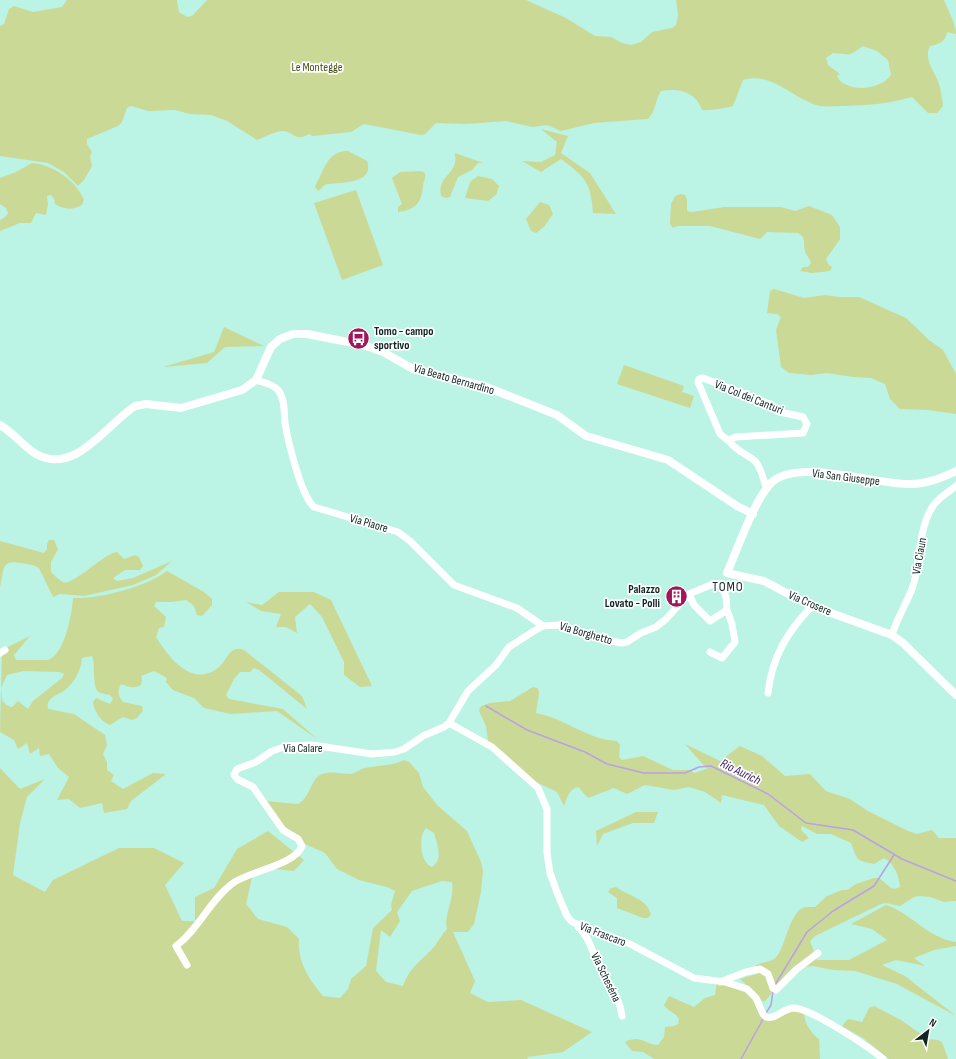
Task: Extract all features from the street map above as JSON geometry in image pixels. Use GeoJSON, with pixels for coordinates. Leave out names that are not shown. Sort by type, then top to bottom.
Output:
{"type":"FeatureCollection","features":[{"type":"Feature","properties":{"kind":"street","name":"Via Beato Bernardino"},"geometry":{"type":"LineString","coordinates":[[256,380],[271,347],[280,339],[293,334],[307,334],[363,345],[383,352],[413,369],[484,386],[557,415],[586,436],[668,460],[737,506],[753,514]]}},
{"type":"Feature","properties":{"kind":"street","name":"Via Col dei Canturi"},"geometry":{"type":"LineString","coordinates":[[730,442],[736,437],[803,433],[807,424],[803,416],[780,412],[770,404],[703,378],[699,379],[698,382],[720,434],[739,452],[755,462],[761,470],[767,489]]}},
{"type":"Feature","properties":{"kind":"street"},"geometry":{"type":"LineString","coordinates":[[0,425],[36,454],[52,458],[72,456],[83,451],[134,406],[146,404],[181,408],[242,390],[256,380]]}},
{"type":"Feature","properties":{"kind":"street","name":"Via Piaore"},"geometry":{"type":"LineString","coordinates":[[256,380],[273,385],[280,393],[288,436],[300,481],[309,503],[314,508],[398,532],[410,541],[454,585],[517,608],[543,626]]}},
{"type":"Feature","properties":{"kind":"street","name":"Via San Giuseppe"},"geometry":{"type":"LineString","coordinates":[[727,573],[753,514],[772,482],[788,475],[804,472],[824,472],[910,484],[936,481],[956,471]]}},
{"type":"Feature","properties":{"kind":"street","name":"Via Ciaun"},"geometry":{"type":"LineString","coordinates":[[892,635],[913,585],[918,567],[921,536],[932,506],[940,497],[956,486]]}},
{"type":"Feature","properties":{"kind":"street"},"geometry":{"type":"LineString","coordinates":[[710,652],[722,658],[735,642],[732,624],[727,610],[726,597],[721,584],[727,573]]}},
{"type":"Feature","properties":{"kind":"street","name":"Via Crosere"},"geometry":{"type":"LineString","coordinates":[[727,573],[764,581],[812,606],[892,635],[903,643],[956,695]]}},
{"type":"Feature","properties":{"kind":"street","name":"Via Borghetto"},"geometry":{"type":"LineString","coordinates":[[449,722],[468,691],[496,665],[509,647],[525,635],[543,626],[560,625],[594,637],[621,643],[627,642],[641,633],[656,627],[666,619],[689,594],[713,584],[721,584]]}},
{"type":"Feature","properties":{"kind":"street"},"geometry":{"type":"LineString","coordinates":[[689,594],[694,605],[710,621],[727,610]]}},
{"type":"Feature","properties":{"kind":"street"},"geometry":{"type":"LineString","coordinates":[[768,693],[770,673],[788,633],[812,606]]}},
{"type":"Feature","properties":{"kind":"street","name":"Via Calare"},"geometry":{"type":"LineString","coordinates":[[187,965],[176,946],[189,936],[208,907],[234,882],[300,852],[302,846],[298,839],[284,830],[274,814],[262,802],[252,787],[237,779],[234,775],[237,769],[256,762],[272,750],[287,746],[312,745],[372,754],[395,752],[424,736],[439,730],[449,722]]}},
{"type":"Feature","properties":{"kind":"street","name":"Via Frascaro"},"geometry":{"type":"LineString","coordinates":[[449,722],[492,747],[538,788],[547,809],[547,853],[550,873],[567,916],[572,922],[630,944],[694,978],[738,985],[752,992],[766,1017],[773,1017],[784,1011],[797,1009],[859,1040],[883,1059]]}},
{"type":"Feature","properties":{"kind":"street","name":"Via Scheséna"},"geometry":{"type":"LineString","coordinates":[[572,922],[588,938],[598,964],[619,1000],[622,1016]]}},
{"type":"Feature","properties":{"kind":"street"},"geometry":{"type":"LineString","coordinates":[[719,982],[755,969],[760,969],[768,974],[773,988],[776,990],[797,969],[818,954]]}},
{"type":"Feature","properties":{"kind":"green space","name":"Le Montegge"},"geometry":{"type":"Polygon","coordinates":[[[67,0],[177,0],[179,12],[187,17],[192,16],[207,0],[526,0],[566,18],[595,36],[611,37],[622,43],[631,45],[641,42],[652,32],[672,28],[676,25],[678,15],[676,0],[944,0],[953,21],[956,34],[947,32],[943,40],[930,46],[928,51],[930,65],[939,84],[943,106],[937,113],[928,113],[912,97],[871,105],[820,106],[810,103],[783,87],[764,79],[754,78],[743,80],[733,106],[713,110],[702,110],[695,99],[686,92],[674,90],[661,91],[653,113],[648,119],[594,123],[561,131],[547,125],[532,127],[506,121],[467,124],[436,123],[425,134],[421,135],[364,124],[351,132],[313,136],[309,134],[297,137],[289,132],[282,131],[272,133],[257,140],[227,121],[211,115],[190,114],[175,110],[148,111],[131,106],[127,108],[122,122],[118,126],[87,139],[87,144],[92,152],[90,156],[92,166],[84,180],[78,186],[64,172],[48,163],[0,156],[0,26],[4,24],[9,9],[14,6],[33,12],[62,7],[67,0]],[[863,46],[851,54],[833,53],[826,58],[828,65],[840,74],[837,76],[841,82],[855,88],[872,87],[880,84],[891,75],[888,60],[877,51],[863,46]]]}},
{"type":"Feature","properties":{"kind":"green space"},"geometry":{"type":"Polygon","coordinates":[[[541,129],[568,136],[561,153],[590,173],[616,214],[593,213],[591,194],[585,181],[576,171],[561,159],[541,172],[522,161],[541,162],[555,155],[557,142],[541,129]]]}},
{"type":"Feature","properties":{"kind":"green space"},"geometry":{"type":"Polygon","coordinates":[[[348,151],[367,161],[368,169],[366,174],[362,178],[349,182],[327,184],[318,191],[315,187],[329,160],[335,154],[348,151]]]}},
{"type":"Feature","properties":{"kind":"green space"},"geometry":{"type":"Polygon","coordinates":[[[455,153],[483,163],[478,163],[472,170],[458,177],[450,197],[446,198],[441,196],[442,185],[443,181],[453,167],[455,162],[455,153]]]}},
{"type":"Feature","properties":{"kind":"green space"},"geometry":{"type":"Polygon","coordinates":[[[32,163],[40,164],[56,170],[70,180],[84,200],[82,205],[75,208],[65,208],[55,204],[51,195],[47,196],[48,205],[46,215],[36,213],[31,223],[20,223],[0,231],[0,220],[8,213],[6,208],[0,204],[0,178],[16,172],[32,163]]]}},
{"type":"Feature","properties":{"kind":"green space"},"geometry":{"type":"Polygon","coordinates":[[[421,171],[425,173],[425,176],[421,196],[417,204],[414,207],[398,212],[398,207],[402,204],[392,178],[400,172],[421,171]]]}},
{"type":"Feature","properties":{"kind":"green space"},"geometry":{"type":"Polygon","coordinates":[[[478,176],[492,179],[499,186],[496,195],[488,201],[465,198],[470,182],[478,176]]]}},
{"type":"Feature","properties":{"kind":"green space"},"geometry":{"type":"Polygon","coordinates":[[[356,190],[383,265],[342,280],[314,203],[356,190]]]}},
{"type":"Feature","properties":{"kind":"green space"},"geometry":{"type":"Polygon","coordinates":[[[680,194],[685,195],[687,200],[687,211],[692,212],[724,207],[781,207],[795,211],[809,206],[832,215],[840,227],[840,239],[826,259],[828,264],[832,267],[830,271],[812,273],[800,271],[803,267],[808,267],[811,263],[805,251],[804,239],[798,233],[767,232],[760,239],[710,226],[678,226],[673,228],[670,224],[671,204],[675,196],[680,194]]]}},
{"type":"Feature","properties":{"kind":"green space"},"geometry":{"type":"Polygon","coordinates":[[[540,202],[549,205],[553,214],[544,227],[536,233],[531,231],[526,219],[540,202]]]}},
{"type":"Feature","properties":{"kind":"green space"},"geometry":{"type":"Polygon","coordinates":[[[774,289],[804,298],[825,295],[859,297],[906,318],[929,340],[943,350],[956,374],[956,414],[928,410],[900,409],[890,399],[885,384],[871,378],[827,373],[811,375],[789,373],[781,367],[776,330],[781,317],[777,314],[767,313],[770,291],[774,289]]]}},
{"type":"Feature","properties":{"kind":"green space"},"geometry":{"type":"Polygon","coordinates":[[[224,327],[264,346],[225,347],[207,363],[163,367],[214,352],[224,327]]]}},
{"type":"Feature","properties":{"kind":"green space"},"geometry":{"type":"Polygon","coordinates":[[[624,365],[684,386],[682,392],[694,396],[690,408],[617,384],[624,365]]]}},
{"type":"Feature","properties":{"kind":"green space"},"geometry":{"type":"Polygon","coordinates":[[[49,540],[54,540],[58,549],[51,562],[51,572],[63,582],[73,580],[104,558],[117,552],[124,559],[135,555],[139,557],[143,566],[140,570],[125,570],[113,578],[117,581],[133,578],[172,561],[156,575],[133,585],[84,596],[60,594],[53,597],[39,568],[30,564],[14,562],[9,563],[4,568],[0,587],[0,541],[44,553],[47,549],[49,540]]]}},
{"type":"Feature","properties":{"kind":"green space"},"geometry":{"type":"Polygon","coordinates":[[[167,571],[204,592],[212,599],[212,605],[202,616],[197,615],[194,606],[186,600],[156,602],[154,606],[166,617],[164,627],[159,628],[156,637],[175,662],[191,673],[200,675],[209,673],[219,667],[235,649],[244,650],[302,696],[307,709],[259,670],[254,668],[250,672],[240,672],[234,679],[226,695],[229,699],[283,709],[317,739],[277,711],[231,714],[204,708],[194,698],[173,690],[166,682],[167,678],[154,671],[141,676],[141,685],[131,687],[121,684],[119,689],[120,698],[123,702],[142,706],[143,711],[137,718],[132,720],[123,717],[110,725],[107,724],[98,716],[93,702],[96,698],[110,704],[113,699],[110,695],[97,691],[92,656],[82,658],[75,680],[69,687],[50,699],[48,709],[74,714],[105,735],[107,745],[103,754],[107,762],[107,770],[114,775],[111,781],[123,789],[153,773],[166,774],[131,801],[127,809],[104,813],[102,803],[80,808],[69,799],[57,800],[69,777],[58,768],[49,754],[40,756],[39,748],[30,754],[27,743],[18,749],[14,740],[0,732],[1,689],[2,700],[6,705],[12,707],[18,701],[28,709],[33,701],[62,678],[64,674],[59,672],[23,671],[7,675],[1,688],[2,650],[30,636],[14,655],[16,660],[48,660],[59,650],[63,642],[69,623],[73,598],[84,598],[122,591],[158,577],[167,571]]]}},
{"type":"Feature","properties":{"kind":"green space"},"geometry":{"type":"Polygon","coordinates":[[[279,592],[314,592],[331,600],[372,686],[360,687],[344,675],[344,662],[322,617],[310,604],[295,617],[297,633],[286,627],[276,627],[281,614],[261,611],[246,602],[262,605],[279,592]]]}},
{"type":"Feature","properties":{"kind":"green space"},"geometry":{"type":"Polygon","coordinates":[[[533,687],[538,688],[539,693],[536,713],[556,719],[596,737],[617,741],[620,745],[619,757],[622,760],[643,756],[673,770],[690,770],[694,773],[707,769],[685,744],[720,761],[740,746],[762,756],[785,776],[810,774],[826,791],[850,799],[868,811],[908,831],[917,834],[932,830],[939,838],[956,838],[956,901],[944,902],[930,897],[919,896],[914,897],[900,906],[886,903],[881,904],[815,936],[810,941],[817,960],[849,960],[887,940],[872,929],[851,924],[886,905],[896,909],[937,936],[956,942],[956,946],[934,950],[914,958],[925,966],[896,960],[882,965],[905,976],[956,1016],[897,984],[855,971],[833,970],[813,966],[796,968],[796,965],[787,973],[764,1002],[740,979],[763,972],[759,967],[755,966],[772,960],[777,956],[796,914],[805,907],[815,907],[827,896],[842,890],[847,890],[856,884],[874,878],[879,878],[891,888],[895,889],[900,887],[899,879],[894,867],[884,858],[874,864],[860,860],[856,856],[851,843],[831,834],[817,834],[802,826],[801,830],[809,838],[802,842],[779,826],[764,805],[722,795],[721,803],[705,792],[689,787],[674,790],[645,785],[627,794],[614,788],[588,798],[578,787],[570,792],[564,806],[557,792],[536,782],[488,741],[486,726],[479,711],[480,707],[489,703],[510,701],[533,687]]]}},
{"type":"Feature","properties":{"kind":"green space"},"geometry":{"type":"Polygon","coordinates":[[[404,760],[409,762],[419,773],[423,787],[438,806],[467,831],[481,862],[483,871],[481,892],[474,924],[468,932],[453,932],[475,981],[470,993],[488,1002],[521,1000],[592,1032],[563,1052],[528,1057],[527,1059],[0,1059],[0,768],[20,789],[45,779],[27,797],[20,823],[13,875],[45,892],[53,880],[119,848],[154,848],[184,863],[165,885],[182,921],[195,921],[195,897],[214,888],[237,849],[268,831],[304,860],[294,871],[265,868],[252,878],[246,904],[258,919],[287,927],[299,939],[302,962],[313,983],[323,996],[340,998],[348,989],[351,979],[366,966],[373,928],[392,910],[391,905],[395,891],[387,887],[359,880],[337,869],[325,853],[305,844],[301,839],[283,830],[265,801],[298,804],[305,798],[314,781],[320,775],[332,772],[351,774],[365,768],[404,760]],[[426,828],[423,832],[421,843],[425,860],[428,865],[432,867],[438,860],[439,851],[434,833],[426,828]],[[442,881],[412,891],[397,912],[400,921],[390,937],[381,930],[376,971],[386,982],[403,986],[415,966],[434,947],[447,929],[446,924],[452,895],[452,882],[442,881]]]}},
{"type":"Feature","properties":{"kind":"green space"},"geometry":{"type":"Polygon","coordinates":[[[636,812],[658,812],[654,823],[633,823],[603,834],[597,846],[596,831],[636,812]]]}},
{"type":"Feature","properties":{"kind":"green space"},"geometry":{"type":"Polygon","coordinates":[[[616,887],[645,904],[651,914],[648,918],[643,918],[617,908],[617,898],[608,892],[611,888],[616,887]]]}},
{"type":"Feature","properties":{"kind":"green space"},"geometry":{"type":"Polygon","coordinates":[[[717,980],[748,991],[762,1016],[791,1010],[804,1012],[808,1027],[819,1039],[820,1059],[654,1059],[643,1052],[632,1051],[625,1042],[639,1039],[654,1045],[658,1045],[664,1037],[665,1027],[678,1024],[679,1019],[664,1005],[669,996],[694,1007],[705,998],[715,995],[717,980]]]}},
{"type":"Feature","properties":{"kind":"green space"},"geometry":{"type":"Polygon","coordinates":[[[874,1006],[901,1020],[928,1039],[942,1042],[948,1059],[889,1059],[863,1038],[842,1026],[848,1019],[862,1022],[869,1008],[874,1006]]]}},
{"type":"Feature","properties":{"kind":"waterway","name":"Rio Aurich"},"geometry":{"type":"LineString","coordinates":[[486,706],[527,730],[585,752],[607,764],[644,773],[685,773],[699,767],[711,766],[768,794],[806,823],[853,830],[902,859],[956,881]]}},
{"type":"Feature","properties":{"kind":"waterway"},"geometry":{"type":"LineString","coordinates":[[775,985],[807,932],[833,911],[874,886],[894,855]]}},
{"type":"Feature","properties":{"kind":"waterway"},"geometry":{"type":"LineString","coordinates":[[766,1013],[771,1005],[773,991]]}},
{"type":"Feature","properties":{"kind":"waterway"},"geometry":{"type":"LineString","coordinates":[[741,1059],[763,1019]]}},
{"type":"Feature","properties":{"kind":"place","name":"Tomo - campo sportivo"},"geometry":{"type":"Point","coordinates":[358,338]}},
{"type":"Feature","properties":{"kind":"place","name":"Palazzo Lovato - Polli"},"geometry":{"type":"Point","coordinates":[676,596]}},
{"type":"Feature","properties":{"kind":"district","name":"TOMO"},"geometry":{"type":"Point","coordinates":[728,586]}}]}
